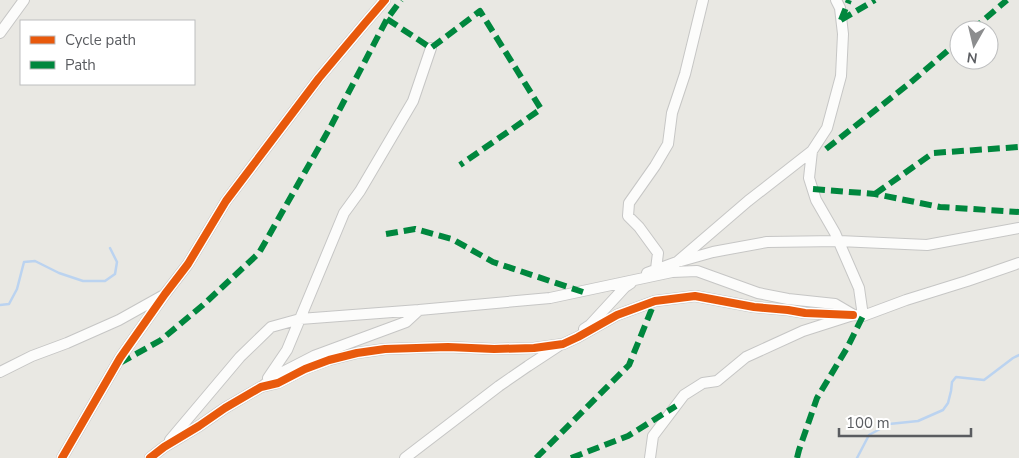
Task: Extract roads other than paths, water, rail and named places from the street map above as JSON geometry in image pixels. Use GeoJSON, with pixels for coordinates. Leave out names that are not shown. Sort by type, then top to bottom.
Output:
{"type":"FeatureCollection","features":[{"type":"Feature","properties":{"kind":"street"},"geometry":{"type":"LineString","coordinates":[[0,33],[24,0]]}},
{"type":"Feature","properties":{"kind":"street"},"geometry":{"type":"LineString","coordinates":[[62,458],[120,358],[188,264],[226,201],[320,78],[360,28],[386,0]]}},
{"type":"Feature","properties":{"kind":"street"},"geometry":{"type":"LineString","coordinates":[[656,269],[658,253],[639,226],[628,216],[628,203],[655,166],[668,144],[672,113],[685,74],[703,0]]}},
{"type":"Feature","properties":{"kind":"street"},"geometry":{"type":"LineString","coordinates":[[677,262],[748,201],[812,152],[827,128],[841,76],[843,34],[840,8],[836,0]]}},
{"type":"Feature","properties":{"kind":"street"},"geometry":{"type":"LineString","coordinates":[[261,387],[287,350],[344,213],[360,191],[414,101],[431,48]]}},
{"type":"Feature","properties":{"kind":"street"},"geometry":{"type":"LineString","coordinates":[[812,152],[809,178],[816,200],[839,241],[859,288],[858,315]]}},
{"type":"Feature","properties":{"kind":"street"},"geometry":{"type":"LineString","coordinates":[[405,458],[499,386],[590,325],[625,287],[646,273],[656,269],[713,252],[767,242],[839,241],[926,245],[1019,228]]}},
{"type":"Feature","properties":{"kind":"street"},"geometry":{"type":"LineString","coordinates":[[650,458],[653,436],[684,395],[703,383],[717,381],[746,356],[803,331],[967,281],[1019,263]]}},
{"type":"Feature","properties":{"kind":"street"},"geometry":{"type":"LineString","coordinates":[[164,447],[240,357],[271,327],[300,319],[550,298],[672,272],[697,271],[758,293],[788,299],[835,304],[858,315]]}},
{"type":"Feature","properties":{"kind":"street"},"geometry":{"type":"LineString","coordinates":[[0,372],[32,356],[119,320],[165,294]]}},
{"type":"Feature","properties":{"kind":"street"},"geometry":{"type":"LineString","coordinates":[[261,387],[278,383],[329,360],[357,353],[385,349],[448,346],[494,349],[534,348],[562,344],[624,312],[655,301],[695,296],[754,307],[805,313],[858,315]]}},
{"type":"Feature","properties":{"kind":"street"},"geometry":{"type":"LineString","coordinates":[[150,458],[164,447],[261,387],[277,375],[314,356],[406,322],[418,310]]}},
{"type":"Feature","properties":{"kind":"waterway"},"geometry":{"type":"LineString","coordinates":[[0,305],[9,304],[17,289],[24,262],[35,261],[59,273],[83,281],[105,281],[115,274],[117,262],[110,248]]}},
{"type":"Feature","properties":{"kind":"waterway"},"geometry":{"type":"LineString","coordinates":[[857,458],[869,435],[889,424],[918,421],[943,410],[948,403],[952,382],[956,377],[984,380],[1019,355]]}}]}
